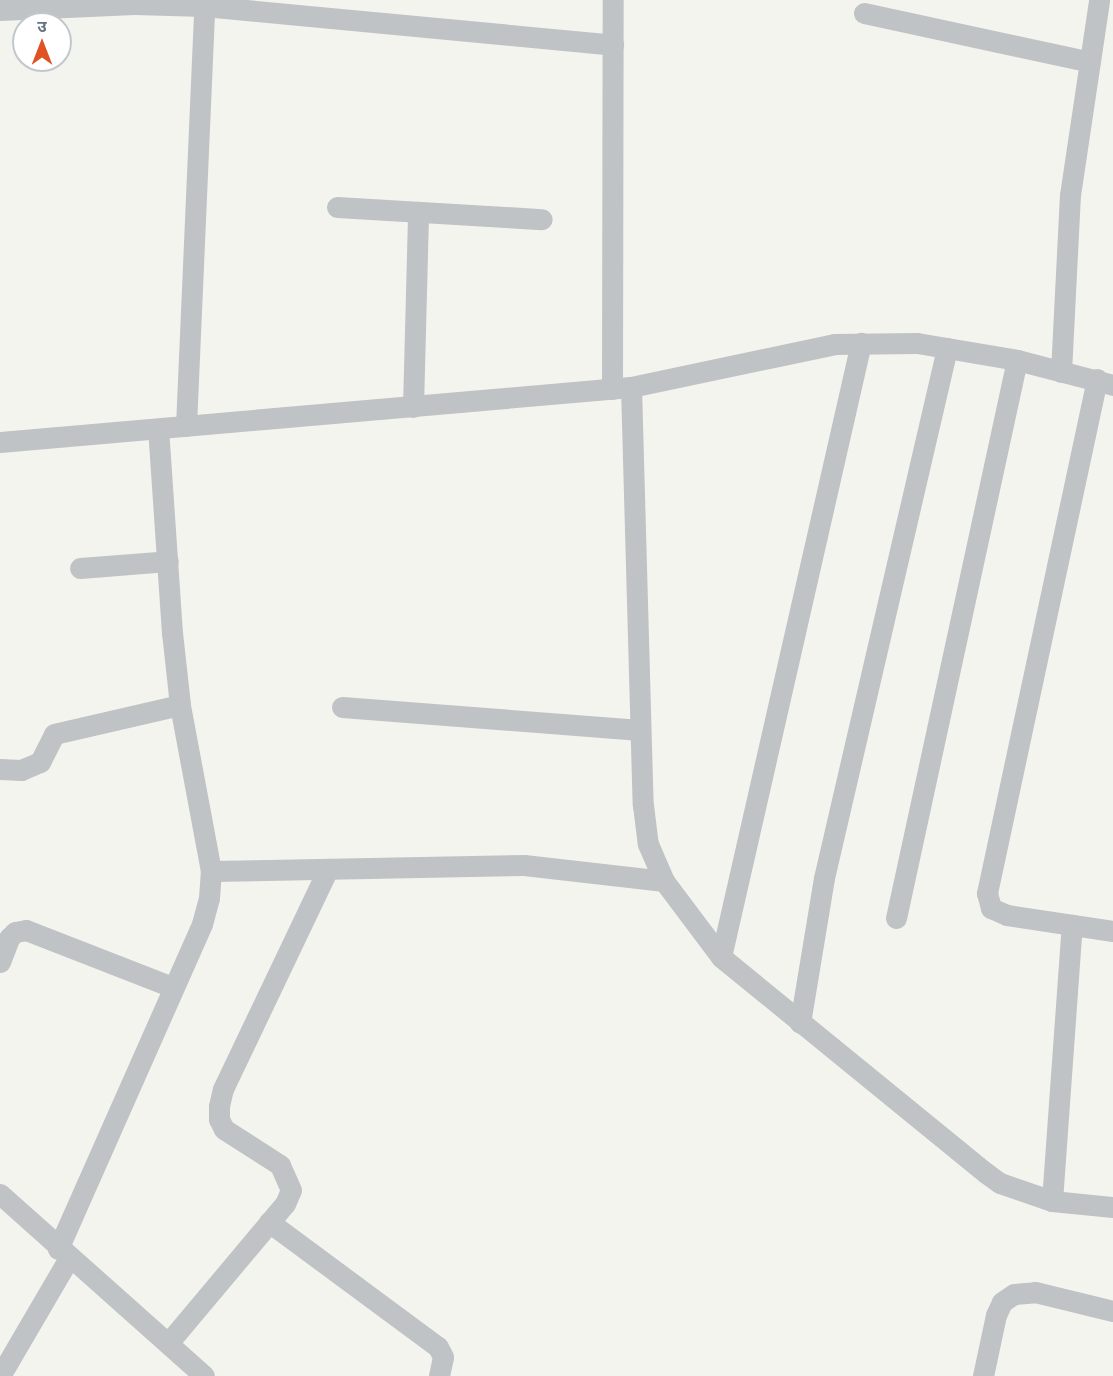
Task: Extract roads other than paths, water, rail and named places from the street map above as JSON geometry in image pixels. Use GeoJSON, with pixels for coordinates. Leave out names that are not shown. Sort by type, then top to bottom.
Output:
{"type":"FeatureCollection","features":[{"type":"Feature","properties":{"kind":"street"},"geometry":{"type":"LineString","coordinates":[[613,0],[621,388],[648,844],[664,880],[721,957],[986,1173],[1000,1183],[1052,1201],[1113,1207]]}},
{"type":"Feature","properties":{"kind":"street"},"geometry":{"type":"LineString","coordinates":[[1061,372],[1070,195],[1100,0]]}},
{"type":"Feature","properties":{"kind":"street"},"geometry":{"type":"LineString","coordinates":[[0,10],[134,2],[204,6],[613,45]]}},
{"type":"Feature","properties":{"kind":"street"},"geometry":{"type":"LineString","coordinates":[[186,426],[204,6]]}},
{"type":"Feature","properties":{"kind":"street"},"geometry":{"type":"LineString","coordinates":[[864,13],[1090,62]]}},
{"type":"Feature","properties":{"kind":"street"},"geometry":{"type":"LineString","coordinates":[[337,207],[542,219]]}},
{"type":"Feature","properties":{"kind":"street"},"geometry":{"type":"LineString","coordinates":[[413,407],[418,212]]}},
{"type":"Feature","properties":{"kind":"street"},"geometry":{"type":"LineString","coordinates":[[721,957],[861,343]]}},
{"type":"Feature","properties":{"kind":"street"},"geometry":{"type":"LineString","coordinates":[[0,442],[621,388],[816,346],[861,343],[917,343],[1017,360],[1105,382],[987,893],[991,908],[1007,915],[1113,931]]}},
{"type":"Feature","properties":{"kind":"street"},"geometry":{"type":"LineString","coordinates":[[800,1023],[824,878],[947,348]]}},
{"type":"Feature","properties":{"kind":"street"},"geometry":{"type":"LineString","coordinates":[[896,918],[1017,360]]}},
{"type":"Feature","properties":{"kind":"street"},"geometry":{"type":"LineString","coordinates":[[0,1376],[64,1254],[172,987],[202,924],[211,871],[180,705],[158,429]]}},
{"type":"Feature","properties":{"kind":"street"},"geometry":{"type":"LineString","coordinates":[[80,568],[168,561]]}},
{"type":"Feature","properties":{"kind":"street"},"geometry":{"type":"LineString","coordinates":[[0,769],[21,770],[40,762],[54,734],[180,705]]}},
{"type":"Feature","properties":{"kind":"street"},"geometry":{"type":"LineString","coordinates":[[342,707],[640,730]]}},
{"type":"Feature","properties":{"kind":"street"},"geometry":{"type":"LineString","coordinates":[[211,871],[524,865],[664,880]]}},
{"type":"Feature","properties":{"kind":"street"},"geometry":{"type":"LineString","coordinates":[[168,1342],[285,1204],[291,1190],[288,1177],[280,1165],[224,1129],[219,1119],[219,1106],[223,1089],[328,869]]}},
{"type":"Feature","properties":{"kind":"street"},"geometry":{"type":"LineString","coordinates":[[1052,1201],[1072,925]]}},
{"type":"Feature","properties":{"kind":"street"},"geometry":{"type":"LineString","coordinates":[[0,962],[9,938],[15,932],[26,930],[172,987]]}},
{"type":"Feature","properties":{"kind":"street"},"geometry":{"type":"LineString","coordinates":[[0,1194],[64,1254],[168,1342],[204,1376]]}},
{"type":"Feature","properties":{"kind":"street"},"geometry":{"type":"LineString","coordinates":[[269,1222],[438,1347],[443,1357],[439,1376]]}},
{"type":"Feature","properties":{"kind":"street"},"geometry":{"type":"LineString","coordinates":[[982,1376],[996,1315],[1002,1302],[1014,1294],[1035,1292],[1113,1311]]}}]}
